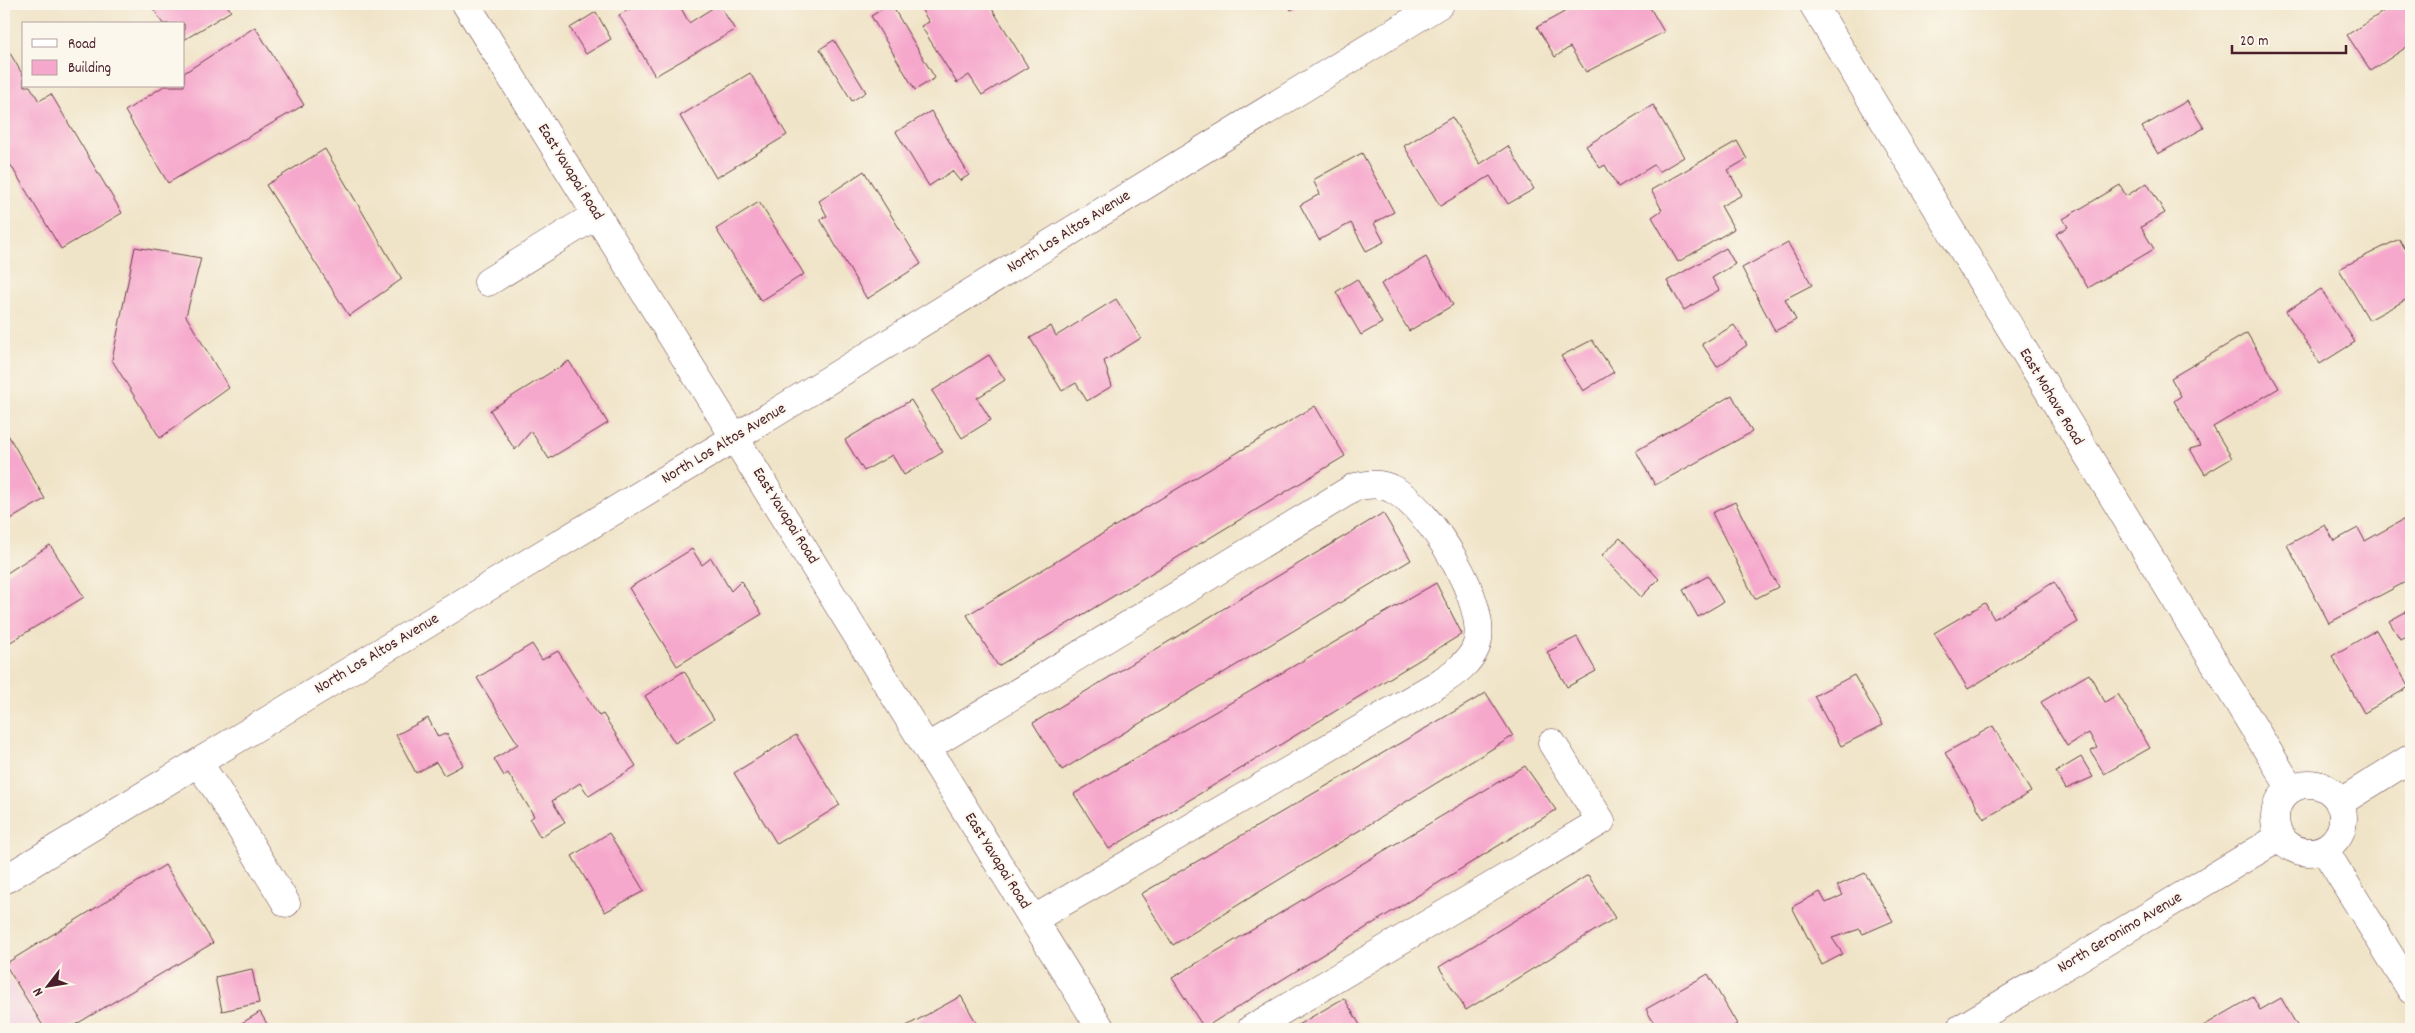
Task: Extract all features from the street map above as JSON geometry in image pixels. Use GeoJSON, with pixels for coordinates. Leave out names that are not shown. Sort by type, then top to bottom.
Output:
{"type":"FeatureCollection","features":[{"type":"Feature","properties":{"kind":"street","name":"East Yavapai Road"},"geometry":{"type":"LineString","coordinates":[[466,4],[1102,1029]]}},
{"type":"Feature","properties":{"kind":"street","name":"North Los Altos Avenue"},"geometry":{"type":"LineString","coordinates":[[4,880],[736,437],[1440,4]]}},
{"type":"Feature","properties":{"kind":"street","name":"East Mohave Road"},"geometry":{"type":"LineString","coordinates":[[1813,4],[2290,789]]}},
{"type":"Feature","properties":{"kind":"street"},"geometry":{"type":"LineString","coordinates":[[488,282],[596,215]]}},
{"type":"Feature","properties":{"kind":"street"},"geometry":{"type":"LineString","coordinates":[[928,747],[1355,487],[1374,484],[1391,488],[1406,497],[1423,516],[1465,579],[1476,607],[1478,628],[1476,645],[1469,659],[1457,671],[1430,689],[1034,920]]}},
{"type":"Feature","properties":{"kind":"street"},"geometry":{"type":"LineString","coordinates":[[1251,1029],[1601,821],[1552,743]]}},
{"type":"Feature","properties":{"kind":"street"},"geometry":{"type":"LineString","coordinates":[[2339,803],[2411,758]]}},
{"type":"Feature","properties":{"kind":"street"},"geometry":{"type":"LineString","coordinates":[[198,763],[217,790],[286,903]]}},
{"type":"Feature","properties":{"kind":"street"},"geometry":{"type":"LineString","coordinates":[[2310,783],[2323,786],[2335,796],[2339,803],[2343,818],[2338,835],[2324,849],[2313,852],[2301,852],[2288,845],[2280,837],[2275,826],[2274,814],[2280,799],[2290,789],[2310,783]]}},
{"type":"Feature","properties":{"kind":"street","name":"North Geronimo Avenue"},"geometry":{"type":"LineString","coordinates":[[1960,1029],[2280,837]]}},
{"type":"Feature","properties":{"kind":"street"},"geometry":{"type":"LineString","coordinates":[[2324,849],[2411,990]]}},
{"type":"Feature","properties":{"kind":"shaded area"},"geometry":{"type":"Polygon","coordinates":[[[4,969],[42,1029],[4,1029],[4,969]]]}},
{"type":"Feature","properties":{"kind":"building"},"geometry":{"type":"Polygon","coordinates":[[[150,4],[226,4],[231,11],[185,39],[185,22],[162,22],[150,4]]]}},
{"type":"Feature","properties":{"kind":"building"},"geometry":{"type":"Polygon","coordinates":[[[639,4],[644,4],[647,7],[654,4],[679,4],[689,23],[719,4],[735,30],[655,76],[619,15],[639,4]]]}},
{"type":"Feature","properties":{"kind":"building"},"geometry":{"type":"Polygon","coordinates":[[[891,4],[935,78],[915,90],[871,16],[891,4]]]}},
{"type":"Feature","properties":{"kind":"building"},"geometry":{"type":"Polygon","coordinates":[[[918,4],[989,4],[1028,67],[982,95],[969,75],[957,83],[921,26],[929,22],[918,4]]]}},
{"type":"Feature","properties":{"kind":"building"},"geometry":{"type":"Polygon","coordinates":[[[1287,4],[1301,4],[1291,10],[1287,4]]]}},
{"type":"Feature","properties":{"kind":"building"},"geometry":{"type":"Polygon","coordinates":[[[1579,4],[1648,4],[1664,32],[1586,72],[1570,47],[1555,57],[1537,27],[1579,4]]]}},
{"type":"Feature","properties":{"kind":"building"},"geometry":{"type":"Polygon","coordinates":[[[2395,4],[2411,4],[2411,44],[2371,71],[2347,35],[2395,4]]]}},
{"type":"Feature","properties":{"kind":"building"},"geometry":{"type":"Polygon","coordinates":[[[596,12],[611,39],[586,54],[570,28],[596,12]]]}},
{"type":"Feature","properties":{"kind":"building"},"geometry":{"type":"Polygon","coordinates":[[[255,27],[304,105],[168,183],[125,111],[161,88],[185,88],[185,72],[255,27]]]}},
{"type":"Feature","properties":{"kind":"building"},"geometry":{"type":"Polygon","coordinates":[[[834,40],[866,92],[852,101],[820,49],[834,40]]]}},
{"type":"Feature","properties":{"kind":"building"},"geometry":{"type":"Polygon","coordinates":[[[4,43],[22,74],[22,88],[31,88],[39,101],[51,94],[122,213],[61,249],[4,154],[4,43]]]}},
{"type":"Feature","properties":{"kind":"building"},"geometry":{"type":"Polygon","coordinates":[[[750,73],[787,135],[716,178],[680,116],[750,73]]]}},
{"type":"Feature","properties":{"kind":"building"},"geometry":{"type":"Polygon","coordinates":[[[2187,101],[2204,128],[2158,154],[2142,127],[2187,101]]]}},
{"type":"Feature","properties":{"kind":"building"},"geometry":{"type":"Polygon","coordinates":[[[1653,105],[1684,157],[1659,172],[1654,165],[1618,187],[1605,165],[1600,168],[1586,146],[1653,105]]]}},
{"type":"Feature","properties":{"kind":"building"},"geometry":{"type":"Polygon","coordinates":[[[931,111],[969,175],[960,181],[952,171],[929,186],[896,132],[931,111]]]}},
{"type":"Feature","properties":{"kind":"building"},"geometry":{"type":"Polygon","coordinates":[[[1452,117],[1480,164],[1508,146],[1534,189],[1508,204],[1490,176],[1440,206],[1404,146],[1452,117]]]}},
{"type":"Feature","properties":{"kind":"building"},"geometry":{"type":"Polygon","coordinates":[[[1737,141],[1747,159],[1728,170],[1742,195],[1721,206],[1734,229],[1678,262],[1652,217],[1662,210],[1651,190],[1737,141]]]}},
{"type":"Feature","properties":{"kind":"building"},"geometry":{"type":"Polygon","coordinates":[[[325,149],[402,279],[349,316],[266,185],[325,149]]]}},
{"type":"Feature","properties":{"kind":"building"},"geometry":{"type":"Polygon","coordinates":[[[1362,153],[1394,212],[1374,223],[1384,242],[1366,251],[1351,223],[1319,240],[1300,205],[1320,194],[1313,180],[1362,153]]]}},
{"type":"Feature","properties":{"kind":"building"},"geometry":{"type":"Polygon","coordinates":[[[864,171],[921,264],[867,299],[820,219],[827,216],[819,201],[864,171]]]}},
{"type":"Feature","properties":{"kind":"building"},"geometry":{"type":"Polygon","coordinates":[[[2147,183],[2165,213],[2141,227],[2154,249],[2088,288],[2056,234],[2068,227],[2063,219],[2120,185],[2126,196],[2147,183]]]}},
{"type":"Feature","properties":{"kind":"building"},"geometry":{"type":"Polygon","coordinates":[[[759,202],[804,274],[761,301],[716,229],[759,202]]]}},
{"type":"Feature","properties":{"kind":"building"},"geometry":{"type":"Polygon","coordinates":[[[2399,239],[2411,258],[2411,297],[2369,320],[2339,269],[2399,239]]]}},
{"type":"Feature","properties":{"kind":"building"},"geometry":{"type":"Polygon","coordinates":[[[1788,243],[1812,285],[1785,299],[1796,320],[1775,331],[1742,268],[1788,243]]]}},
{"type":"Feature","properties":{"kind":"building"},"geometry":{"type":"Polygon","coordinates":[[[135,247],[201,258],[186,316],[229,388],[160,438],[112,360],[135,247]]]}},
{"type":"Feature","properties":{"kind":"building"},"geometry":{"type":"Polygon","coordinates":[[[1726,248],[1735,264],[1712,278],[1719,290],[1684,310],[1667,281],[1726,248]]]}},
{"type":"Feature","properties":{"kind":"building"},"geometry":{"type":"Polygon","coordinates":[[[1426,257],[1453,305],[1409,331],[1381,284],[1426,257]]]}},
{"type":"Feature","properties":{"kind":"building"},"geometry":{"type":"Polygon","coordinates":[[[1357,279],[1382,323],[1361,335],[1336,292],[1357,279]]]}},
{"type":"Feature","properties":{"kind":"building"},"geometry":{"type":"Polygon","coordinates":[[[2321,289],[2355,342],[2320,364],[2286,311],[2321,289]]]}},
{"type":"Feature","properties":{"kind":"building"},"geometry":{"type":"Polygon","coordinates":[[[1116,299],[1141,338],[1104,361],[1112,386],[1087,401],[1076,383],[1062,391],[1030,338],[1051,326],[1056,336],[1116,299]]]}},
{"type":"Feature","properties":{"kind":"building"},"geometry":{"type":"Polygon","coordinates":[[[1734,325],[1747,345],[1717,367],[1702,344],[1734,325]]]}},
{"type":"Feature","properties":{"kind":"building"},"geometry":{"type":"Polygon","coordinates":[[[2247,333],[2279,388],[2213,427],[2232,458],[2205,474],[2190,449],[2200,446],[2174,401],[2181,396],[2171,378],[2247,333]]]}},
{"type":"Feature","properties":{"kind":"building"},"geometry":{"type":"Polygon","coordinates":[[[1592,340],[1614,372],[1583,391],[1561,356],[1592,340]]]}},
{"type":"Feature","properties":{"kind":"building"},"geometry":{"type":"Polygon","coordinates":[[[989,355],[1005,380],[977,398],[991,420],[962,438],[932,391],[989,355]]]}},
{"type":"Feature","properties":{"kind":"building"},"geometry":{"type":"Polygon","coordinates":[[[569,361],[608,423],[549,459],[531,431],[515,450],[490,410],[569,361]]]}},
{"type":"Feature","properties":{"kind":"building"},"geometry":{"type":"Polygon","coordinates":[[[1732,395],[1752,432],[1655,485],[1636,451],[1732,395]]]}},
{"type":"Feature","properties":{"kind":"building"},"geometry":{"type":"Polygon","coordinates":[[[911,400],[943,452],[904,475],[892,455],[864,471],[845,440],[911,400]]]}},
{"type":"Feature","properties":{"kind":"building"},"geometry":{"type":"Polygon","coordinates":[[[1315,406],[1345,456],[998,666],[967,615],[1315,406]]]}},
{"type":"Feature","properties":{"kind":"building"},"geometry":{"type":"Polygon","coordinates":[[[4,428],[45,499],[4,523],[4,428]]]}},
{"type":"Feature","properties":{"kind":"building"},"geometry":{"type":"Polygon","coordinates":[[[1735,502],[1778,587],[1755,599],[1712,513],[1735,502]]]}},
{"type":"Feature","properties":{"kind":"building"},"geometry":{"type":"Polygon","coordinates":[[[1383,513],[1411,560],[1062,770],[1033,723],[1383,513]]]}},
{"type":"Feature","properties":{"kind":"building"},"geometry":{"type":"Polygon","coordinates":[[[2410,516],[2411,579],[2329,623],[2287,545],[2325,525],[2334,541],[2358,528],[2365,541],[2410,516]]]}},
{"type":"Feature","properties":{"kind":"building"},"geometry":{"type":"Polygon","coordinates":[[[1620,538],[1659,579],[1641,597],[1602,555],[1620,538]]]}},
{"type":"Feature","properties":{"kind":"building"},"geometry":{"type":"Polygon","coordinates":[[[50,545],[84,597],[4,646],[4,575],[50,545]]]}},
{"type":"Feature","properties":{"kind":"building"},"geometry":{"type":"Polygon","coordinates":[[[692,549],[702,565],[711,558],[731,591],[741,581],[762,614],[677,666],[629,588],[692,549]]]}},
{"type":"Feature","properties":{"kind":"building"},"geometry":{"type":"Polygon","coordinates":[[[1708,576],[1723,602],[1698,617],[1683,590],[1708,576]]]}},
{"type":"Feature","properties":{"kind":"building"},"geometry":{"type":"Polygon","coordinates":[[[2054,582],[2078,622],[1968,689],[1934,633],[1985,603],[1994,619],[2054,582]]]}},
{"type":"Feature","properties":{"kind":"building"},"geometry":{"type":"Polygon","coordinates":[[[1436,583],[1462,634],[1109,849],[1074,794],[1436,583]]]}},
{"type":"Feature","properties":{"kind":"building"},"geometry":{"type":"Polygon","coordinates":[[[2411,609],[2411,633],[2400,639],[2389,621],[2411,609]]]}},
{"type":"Feature","properties":{"kind":"building"},"geometry":{"type":"Polygon","coordinates":[[[2376,630],[2409,687],[2364,713],[2332,656],[2376,630]]]}},
{"type":"Feature","properties":{"kind":"building"},"geometry":{"type":"Polygon","coordinates":[[[1577,637],[1596,671],[1567,687],[1547,652],[1577,637]]]}},
{"type":"Feature","properties":{"kind":"building"},"geometry":{"type":"Polygon","coordinates":[[[532,644],[542,660],[558,651],[599,716],[603,714],[636,766],[589,796],[580,783],[552,801],[565,822],[540,837],[530,819],[534,816],[508,773],[504,776],[494,759],[518,744],[477,678],[532,644]]]}},
{"type":"Feature","properties":{"kind":"building"},"geometry":{"type":"Polygon","coordinates":[[[684,671],[714,719],[675,743],[645,696],[684,671]]]}},
{"type":"Feature","properties":{"kind":"building"},"geometry":{"type":"Polygon","coordinates":[[[2089,674],[2105,702],[2118,694],[2150,748],[2104,774],[2091,751],[2097,748],[2089,733],[2067,746],[2041,702],[2089,674]]]}},
{"type":"Feature","properties":{"kind":"building"},"geometry":{"type":"Polygon","coordinates":[[[1854,675],[1883,725],[1841,746],[1814,696],[1854,675]]]}},
{"type":"Feature","properties":{"kind":"building"},"geometry":{"type":"Polygon","coordinates":[[[1486,693],[1513,736],[1173,945],[1141,894],[1486,693]]]}},
{"type":"Feature","properties":{"kind":"building"},"geometry":{"type":"Polygon","coordinates":[[[428,718],[438,737],[447,733],[463,765],[444,775],[436,762],[416,773],[396,735],[428,718]]]}},
{"type":"Feature","properties":{"kind":"building"},"geometry":{"type":"Polygon","coordinates":[[[1993,726],[2031,792],[1984,819],[1945,753],[1993,726]]]}},
{"type":"Feature","properties":{"kind":"building"},"geometry":{"type":"Polygon","coordinates":[[[796,735],[840,805],[777,844],[734,773],[796,735]]]}},
{"type":"Feature","properties":{"kind":"building"},"geometry":{"type":"Polygon","coordinates":[[[2081,757],[2093,777],[2066,789],[2056,772],[2081,757]]]}},
{"type":"Feature","properties":{"kind":"building"},"geometry":{"type":"Polygon","coordinates":[[[1525,766],[1556,810],[1204,1028],[1172,978],[1525,766]]]}},
{"type":"Feature","properties":{"kind":"building"},"geometry":{"type":"Polygon","coordinates":[[[609,833],[644,891],[605,912],[572,856],[609,833]]]}},
{"type":"Feature","properties":{"kind":"building"},"geometry":{"type":"Polygon","coordinates":[[[165,865],[213,943],[68,1029],[45,1029],[5,964],[165,865]]]}},
{"type":"Feature","properties":{"kind":"building"},"geometry":{"type":"Polygon","coordinates":[[[1865,873],[1893,921],[1863,934],[1860,929],[1832,938],[1843,954],[1822,965],[1792,907],[1820,892],[1826,903],[1843,895],[1837,886],[1865,873]]]}},
{"type":"Feature","properties":{"kind":"building"},"geometry":{"type":"Polygon","coordinates":[[[1588,875],[1615,918],[1466,1010],[1439,967],[1588,875]]]}},
{"type":"Feature","properties":{"kind":"building"},"geometry":{"type":"Polygon","coordinates":[[[252,969],[259,1003],[222,1011],[215,977],[252,969]]]}},
{"type":"Feature","properties":{"kind":"building"},"geometry":{"type":"Polygon","coordinates":[[[1708,974],[1737,1024],[1728,1029],[1657,1029],[1646,1009],[1708,974]]]}},
{"type":"Feature","properties":{"kind":"building"},"geometry":{"type":"Polygon","coordinates":[[[961,996],[980,1029],[901,1029],[961,996]]]}},
{"type":"Feature","properties":{"kind":"building"},"geometry":{"type":"Polygon","coordinates":[[[2253,997],[2260,1010],[2281,998],[2299,1029],[2198,1029],[2253,997]]]}},
{"type":"Feature","properties":{"kind":"building"},"geometry":{"type":"Polygon","coordinates":[[[1344,998],[1360,1025],[1353,1029],[1291,1029],[1344,998]]]}},
{"type":"Feature","properties":{"kind":"building"},"geometry":{"type":"Polygon","coordinates":[[[260,1012],[270,1029],[232,1029],[260,1012]]]}}]}
